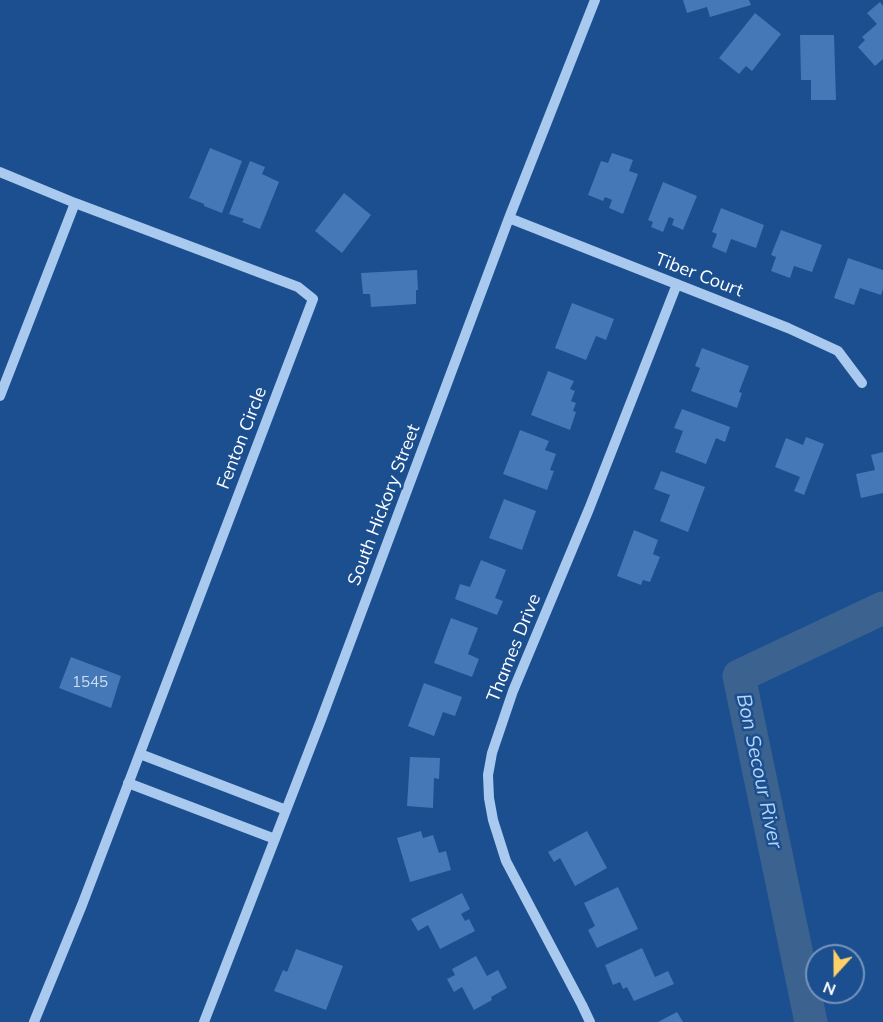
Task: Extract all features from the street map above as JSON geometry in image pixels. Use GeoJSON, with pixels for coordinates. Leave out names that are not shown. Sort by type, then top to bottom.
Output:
{"type":"FeatureCollection","features":[{"type":"Feature","properties":{"kind":"street","name":"South Hickory Street"},"geometry":{"type":"LineString","coordinates":[[204,1022],[321,720],[509,218],[596,0]]}},
{"type":"Feature","properties":{"kind":"street","name":"Fenton Circle"},"geometry":{"type":"LineString","coordinates":[[0,172],[75,203],[298,287],[313,299],[82,905],[34,1022]]}},
{"type":"Feature","properties":{"kind":"street"},"geometry":{"type":"LineString","coordinates":[[0,396],[75,203]]}},
{"type":"Feature","properties":{"kind":"street","name":"Tiber Court"},"geometry":{"type":"LineString","coordinates":[[509,218],[788,328],[838,351],[862,383]]}},
{"type":"Feature","properties":{"kind":"street","name":"Thames Drive"},"geometry":{"type":"LineString","coordinates":[[590,1022],[506,861],[493,820],[488,775],[492,753],[513,691],[593,499],[677,284]]}},
{"type":"Feature","properties":{"kind":"street"},"geometry":{"type":"LineString","coordinates":[[140,754],[286,810]]}},
{"type":"Feature","properties":{"kind":"street"},"geometry":{"type":"LineString","coordinates":[[128,783],[275,839]]}},
{"type":"Feature","properties":{"kind":"building"},"geometry":{"type":"Polygon","coordinates":[[[683,0],[749,0],[751,5],[710,17],[707,7],[687,13],[683,0]]]}},
{"type":"Feature","properties":{"kind":"building"},"geometry":{"type":"Polygon","coordinates":[[[880,2],[883,6],[883,59],[875,66],[858,47],[865,40],[862,37],[877,24],[867,13],[880,2]]]}},
{"type":"Feature","properties":{"kind":"building"},"geometry":{"type":"Polygon","coordinates":[[[755,13],[781,34],[752,71],[746,66],[739,74],[719,58],[755,13]]]}},
{"type":"Feature","properties":{"kind":"building"},"geometry":{"type":"Polygon","coordinates":[[[800,35],[834,35],[836,100],[811,100],[811,80],[801,80],[800,35]]]}},
{"type":"Feature","properties":{"kind":"building"},"geometry":{"type":"Polygon","coordinates":[[[210,148],[242,161],[222,213],[189,198],[210,148]]]}},
{"type":"Feature","properties":{"kind":"building"},"geometry":{"type":"Polygon","coordinates":[[[612,153],[633,160],[629,171],[638,174],[623,214],[609,208],[612,200],[605,197],[603,201],[588,195],[601,161],[608,163],[612,153]]]}},
{"type":"Feature","properties":{"kind":"building"},"geometry":{"type":"Polygon","coordinates":[[[250,161],[265,167],[262,174],[279,182],[260,229],[242,222],[244,219],[229,214],[250,161]]]}},
{"type":"Feature","properties":{"kind":"building"},"geometry":{"type":"Polygon","coordinates":[[[663,182],[697,196],[683,230],[672,225],[674,219],[669,217],[663,232],[651,227],[653,222],[648,220],[663,182]]]}},
{"type":"Feature","properties":{"kind":"building"},"geometry":{"type":"Polygon","coordinates":[[[344,193],[371,215],[342,253],[315,231],[344,193]]]}},
{"type":"Feature","properties":{"kind":"building"},"geometry":{"type":"Polygon","coordinates":[[[721,208],[764,225],[756,248],[731,239],[726,253],[712,247],[717,234],[712,232],[721,208]]]}},
{"type":"Feature","properties":{"kind":"building"},"geometry":{"type":"Polygon","coordinates":[[[781,230],[822,245],[812,272],[794,266],[790,278],[771,271],[776,257],[771,255],[781,230]]]}},
{"type":"Feature","properties":{"kind":"building"},"geometry":{"type":"Polygon","coordinates":[[[848,258],[883,270],[881,295],[860,288],[854,305],[834,298],[848,258]]]}},
{"type":"Feature","properties":{"kind":"building"},"geometry":{"type":"Polygon","coordinates":[[[417,270],[416,304],[371,307],[370,294],[363,294],[361,273],[417,270]]]}},
{"type":"Feature","properties":{"kind":"building"},"geometry":{"type":"Polygon","coordinates":[[[572,303],[614,319],[606,340],[596,336],[586,360],[555,348],[572,303]]]}},
{"type":"Feature","properties":{"kind":"building"},"geometry":{"type":"Polygon","coordinates":[[[702,348],[749,366],[739,392],[742,393],[737,408],[691,391],[700,368],[695,366],[702,348]]]}},
{"type":"Feature","properties":{"kind":"building"},"geometry":{"type":"Polygon","coordinates":[[[548,371],[574,381],[570,389],[575,391],[571,401],[576,403],[573,411],[576,412],[570,430],[531,415],[548,371]]]}},
{"type":"Feature","properties":{"kind":"building"},"geometry":{"type":"Polygon","coordinates":[[[682,409],[730,427],[725,442],[716,438],[706,464],[675,452],[683,431],[674,428],[682,409]]]}},
{"type":"Feature","properties":{"kind":"building"},"geometry":{"type":"Polygon","coordinates":[[[520,430],[549,441],[545,450],[556,454],[550,470],[554,471],[547,490],[503,474],[520,430]]]}},
{"type":"Feature","properties":{"kind":"building"},"geometry":{"type":"Polygon","coordinates":[[[806,437],[824,444],[804,495],[794,491],[800,477],[775,467],[786,438],[803,445],[806,437]]]}},
{"type":"Feature","properties":{"kind":"building"},"geometry":{"type":"Polygon","coordinates":[[[883,452],[883,493],[861,498],[856,474],[875,470],[871,455],[883,452]]]}},
{"type":"Feature","properties":{"kind":"building"},"geometry":{"type":"Polygon","coordinates":[[[661,471],[705,487],[688,532],[660,521],[670,495],[654,489],[661,471]]]}},
{"type":"Feature","properties":{"kind":"building"},"geometry":{"type":"Polygon","coordinates":[[[504,499],[536,511],[522,550],[489,538],[504,499]]]}},
{"type":"Feature","properties":{"kind":"building"},"geometry":{"type":"Polygon","coordinates":[[[634,530],[658,540],[653,554],[660,557],[650,582],[643,580],[641,585],[617,576],[634,530]]]}},
{"type":"Feature","properties":{"kind":"building"},"geometry":{"type":"Polygon","coordinates":[[[481,560],[506,570],[495,598],[503,601],[497,615],[455,599],[460,584],[470,587],[481,560]]]}},
{"type":"Feature","properties":{"kind":"building"},"geometry":{"type":"Polygon","coordinates":[[[451,618],[478,628],[468,654],[479,659],[472,677],[434,663],[451,618]]]}},
{"type":"Feature","properties":{"kind":"building"},"geometry":{"type":"Polygon","coordinates":[[[71,657],[121,676],[111,708],[59,688],[71,657]]]}},
{"type":"Feature","properties":{"kind":"building"},"geometry":{"type":"Polygon","coordinates":[[[424,683],[462,697],[455,716],[443,712],[434,736],[408,726],[424,683]]]}},
{"type":"Feature","properties":{"kind":"building"},"geometry":{"type":"Polygon","coordinates":[[[410,757],[440,758],[439,779],[434,778],[433,808],[407,806],[410,757]]]}},
{"type":"Feature","properties":{"kind":"building"},"geometry":{"type":"Polygon","coordinates":[[[421,831],[423,838],[433,835],[439,853],[446,851],[451,870],[410,882],[397,838],[421,831]]]}},
{"type":"Feature","properties":{"kind":"building"},"geometry":{"type":"Polygon","coordinates":[[[587,831],[607,868],[575,886],[560,858],[554,862],[548,852],[587,831]]]}},
{"type":"Feature","properties":{"kind":"building"},"geometry":{"type":"Polygon","coordinates":[[[618,887],[638,929],[597,948],[588,930],[595,926],[584,903],[618,887]]]}},
{"type":"Feature","properties":{"kind":"building"},"geometry":{"type":"Polygon","coordinates":[[[462,893],[470,909],[461,914],[465,921],[469,919],[475,931],[440,949],[428,925],[418,931],[411,919],[462,893]]]}},
{"type":"Feature","properties":{"kind":"building"},"geometry":{"type":"Polygon","coordinates":[[[642,948],[655,977],[668,971],[674,984],[634,1001],[627,987],[623,989],[620,982],[613,985],[605,965],[642,948]]]}},
{"type":"Feature","properties":{"kind":"building"},"geometry":{"type":"Polygon","coordinates":[[[296,949],[343,966],[326,1010],[274,991],[283,970],[287,972],[296,949]]]}},
{"type":"Feature","properties":{"kind":"building"},"geometry":{"type":"Polygon","coordinates":[[[476,956],[487,976],[498,970],[507,988],[474,1010],[462,987],[454,992],[447,979],[455,975],[452,969],[476,956]]]}},
{"type":"Feature","properties":{"kind":"building"},"geometry":{"type":"Polygon","coordinates":[[[677,1012],[683,1022],[658,1022],[677,1012]]]}},
{"type":"Feature","properties":{"kind":"waterway","name":"Bon Secour River"},"geometry":{"type":"LineString","coordinates":[[811,1022],[739,676],[883,608]]}}]}
